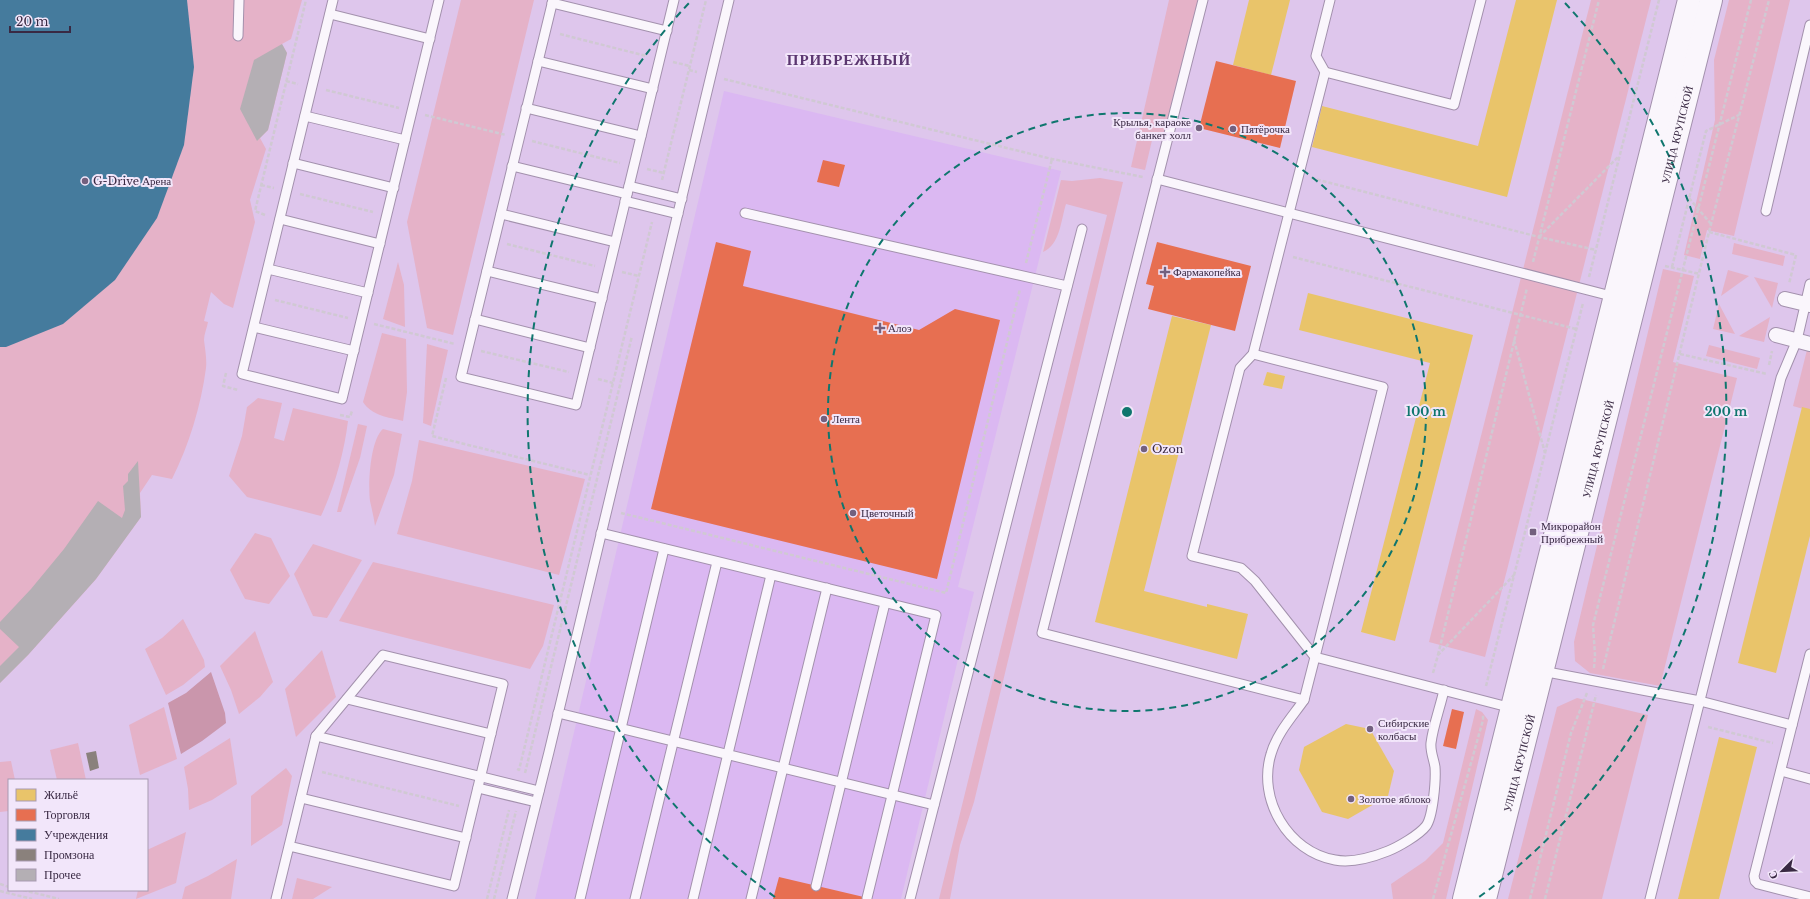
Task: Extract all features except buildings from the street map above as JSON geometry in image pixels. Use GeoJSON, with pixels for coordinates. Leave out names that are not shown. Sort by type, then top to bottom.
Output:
{"type":"FeatureCollection","features":[{"type":"Feature","properties":{"kind":"main road","name":"УЛИЦА КРУПСКОЙ"},"geometry":{"type":"LineString","coordinates":[[1485,899],[1532,669],[1614,297],[1689,0]]}},
{"type":"Feature","properties":{"kind":"main road","name":"УЛИЦА КРУПСКОЙ"},"geometry":{"type":"LineString","coordinates":[[1464,899],[1512,708],[1532,669],[1646,261],[1711,0]]}},
{"type":"Feature","properties":{"kind":"street"},"geometry":{"type":"LineString","coordinates":[[1785,299],[1808,304]]}},
{"type":"Feature","properties":{"kind":"street"},"geometry":{"type":"LineString","coordinates":[[1776,335],[1803,342]]}},
{"type":"Feature","properties":{"kind":"lane"},"geometry":{"type":"LineString","coordinates":[[238,36],[239,0]]}},
{"type":"Feature","properties":{"kind":"lane"},"geometry":{"type":"LineString","coordinates":[[333,0],[242,374],[342,399],[439,0]]}},
{"type":"Feature","properties":{"kind":"lane"},"geometry":{"type":"LineString","coordinates":[[667,31],[552,2],[461,377],[576,405],[653,89],[667,31],[674,0]]}},
{"type":"Feature","properties":{"kind":"lane"},"geometry":{"type":"LineString","coordinates":[[512,899],[729,0]]}},
{"type":"Feature","properties":{"kind":"lane"},"geometry":{"type":"LineString","coordinates":[[1203,0],[1042,633],[1304,700]]}},
{"type":"Feature","properties":{"kind":"lane"},"geometry":{"type":"LineString","coordinates":[[1330,0],[1316,56],[1325,72],[1253,354],[1240,368],[1192,556],[1241,568],[1255,581],[1315,657],[1512,708]]}},
{"type":"Feature","properties":{"kind":"lane"},"geometry":{"type":"LineString","coordinates":[[1325,72],[1454,105],[1481,0]]}},
{"type":"Feature","properties":{"kind":"lane"},"geometry":{"type":"LineString","coordinates":[[330,14],[430,38]]}},
{"type":"Feature","properties":{"kind":"lane"},"geometry":{"type":"LineString","coordinates":[[1766,211],[1810,25]]}},
{"type":"Feature","properties":{"kind":"lane"},"geometry":{"type":"LineString","coordinates":[[538,61],[653,89]]}},
{"type":"Feature","properties":{"kind":"lane"},"geometry":{"type":"LineString","coordinates":[[526,108],[641,136]]}},
{"type":"Feature","properties":{"kind":"lane"},"geometry":{"type":"LineString","coordinates":[[305,116],[405,140]]}},
{"type":"Feature","properties":{"kind":"lane"},"geometry":{"type":"LineString","coordinates":[[293,163],[394,188]]}},
{"type":"Feature","properties":{"kind":"lane"},"geometry":{"type":"LineString","coordinates":[[512,166],[627,193],[682,199]]}},
{"type":"Feature","properties":{"kind":"lane"},"geometry":{"type":"LineString","coordinates":[[1157,180],[1614,297]]}},
{"type":"Feature","properties":{"kind":"lane"},"geometry":{"type":"LineString","coordinates":[[627,193],[678,214]]}},
{"type":"Feature","properties":{"kind":"lane"},"geometry":{"type":"LineString","coordinates":[[745,213],[1067,286]]}},
{"type":"Feature","properties":{"kind":"lane"},"geometry":{"type":"LineString","coordinates":[[501,214],[615,242]]}},
{"type":"Feature","properties":{"kind":"lane"},"geometry":{"type":"LineString","coordinates":[[280,219],[380,244]]}},
{"type":"Feature","properties":{"kind":"lane"},"geometry":{"type":"LineString","coordinates":[[910,899],[1082,229]]}},
{"type":"Feature","properties":{"kind":"lane"},"geometry":{"type":"LineString","coordinates":[[268,269],[368,293]]}},
{"type":"Feature","properties":{"kind":"lane"},"geometry":{"type":"LineString","coordinates":[[487,271],[602,299]]}},
{"type":"Feature","properties":{"kind":"lane"},"geometry":{"type":"LineString","coordinates":[[1650,899],[1781,378],[1803,342],[1810,284]]}},
{"type":"Feature","properties":{"kind":"lane"},"geometry":{"type":"LineString","coordinates":[[475,319],[590,348]]}},
{"type":"Feature","properties":{"kind":"lane"},"geometry":{"type":"LineString","coordinates":[[254,326],[354,351]]}},
{"type":"Feature","properties":{"kind":"lane"},"geometry":{"type":"LineString","coordinates":[[1253,354],[1383,387],[1304,700],[1278,735],[1271,755],[1268,779],[1274,810],[1291,837],[1313,854],[1336,861],[1369,858],[1400,847],[1426,826],[1435,790],[1435,766],[1431,745],[1444,690]]}},
{"type":"Feature","properties":{"kind":"lane"},"geometry":{"type":"LineString","coordinates":[[601,533],[936,615],[867,898]]}},
{"type":"Feature","properties":{"kind":"lane"},"geometry":{"type":"LineString","coordinates":[[580,899],[664,549]]}},
{"type":"Feature","properties":{"kind":"lane"},"geometry":{"type":"LineString","coordinates":[[635,899],[717,562]]}},
{"type":"Feature","properties":{"kind":"lane"},"geometry":{"type":"LineString","coordinates":[[692,899],[771,575]]}},
{"type":"Feature","properties":{"kind":"lane"},"geometry":{"type":"LineString","coordinates":[[751,899],[827,588]]}},
{"type":"Feature","properties":{"kind":"lane"},"geometry":{"type":"LineString","coordinates":[[816,886],[885,603]]}},
{"type":"Feature","properties":{"kind":"lane"},"geometry":{"type":"LineString","coordinates":[[1810,654],[1809,666],[1792,725],[1754,876],[1755,881],[1758,884],[1810,897]]}},
{"type":"Feature","properties":{"kind":"lane"},"geometry":{"type":"LineString","coordinates":[[276,899],[289,846],[301,798],[316,736],[383,655],[503,684],[454,886],[289,846]]}},
{"type":"Feature","properties":{"kind":"lane"},"geometry":{"type":"LineString","coordinates":[[1532,669],[1700,701],[1792,725]]}},
{"type":"Feature","properties":{"kind":"lane"},"geometry":{"type":"LineString","coordinates":[[347,699],[491,734]]}},
{"type":"Feature","properties":{"kind":"lane"},"geometry":{"type":"LineString","coordinates":[[558,713],[934,805]]}},
{"type":"Feature","properties":{"kind":"lane"},"geometry":{"type":"LineString","coordinates":[[316,736],[539,791]]}},
{"type":"Feature","properties":{"kind":"lane"},"geometry":{"type":"LineString","coordinates":[[1781,771],[1810,779]]}},
{"type":"Feature","properties":{"kind":"lane"},"geometry":{"type":"LineString","coordinates":[[478,788],[536,802]]}},
{"type":"Feature","properties":{"kind":"lane"},"geometry":{"type":"LineString","coordinates":[[301,798],[466,838]]}},
{"type":"Feature","properties":{"kind":"path"},"geometry":{"type":"LineString","coordinates":[[661,184],[706,0]]}},
{"type":"Feature","properties":{"kind":"path"},"geometry":{"type":"LineString","coordinates":[[1430,687],[1539,237],[1599,0]]}},
{"type":"Feature","properties":{"kind":"path"},"geometry":{"type":"LineString","coordinates":[[1433,899],[1483,720],[1483,700],[1659,0]]}},
{"type":"Feature","properties":{"kind":"path"},"geometry":{"type":"LineString","coordinates":[[1530,899],[1571,733],[1595,682],[1596,655],[1593,625],[1684,270],[1751,0]]}},
{"type":"Feature","properties":{"kind":"path"},"geometry":{"type":"LineString","coordinates":[[1545,899],[1595,682],[1680,354],[1769,0]]}},
{"type":"Feature","properties":{"kind":"path"},"geometry":{"type":"LineString","coordinates":[[545,31],[690,66]]}},
{"type":"Feature","properties":{"kind":"path"},"geometry":{"type":"LineString","coordinates":[[696,72],[698,65]]}},
{"type":"Feature","properties":{"kind":"path"},"geometry":{"type":"LineString","coordinates":[[711,76],[1052,159],[1157,180]]}},
{"type":"Feature","properties":{"kind":"path"},"geometry":{"type":"LineString","coordinates":[[286,81],[664,173]]}},
{"type":"Feature","properties":{"kind":"path"},"geometry":{"type":"LineString","coordinates":[[1672,267],[1706,131],[1740,114]]}},
{"type":"Feature","properties":{"kind":"path"},"geometry":{"type":"LineString","coordinates":[[1539,237],[1620,155]]}},
{"type":"Feature","properties":{"kind":"path"},"geometry":{"type":"LineString","coordinates":[[607,510],[946,593],[1052,159]]}},
{"type":"Feature","properties":{"kind":"path"},"geometry":{"type":"LineString","coordinates":[[1298,175],[1539,237],[1596,250]]}},
{"type":"Feature","properties":{"kind":"path"},"geometry":{"type":"LineString","coordinates":[[261,185],[387,215]]}},
{"type":"Feature","properties":{"kind":"path"},"geometry":{"type":"LineString","coordinates":[[1689,198],[1712,225]]}},
{"type":"Feature","properties":{"kind":"path"},"geometry":{"type":"LineString","coordinates":[[514,769],[519,770],[652,219]]}},
{"type":"Feature","properties":{"kind":"path"},"geometry":{"type":"LineString","coordinates":[[1710,232],[1796,254],[1785,299]]}},
{"type":"Feature","properties":{"kind":"path"},"geometry":{"type":"LineString","coordinates":[[494,241],[639,276]]}},
{"type":"Feature","properties":{"kind":"path"},"geometry":{"type":"LineString","coordinates":[[1279,253],[1576,329]]}},
{"type":"Feature","properties":{"kind":"path"},"geometry":{"type":"LineString","coordinates":[[1646,261],[1700,274]]}},
{"type":"Feature","properties":{"kind":"path"},"geometry":{"type":"LineString","coordinates":[[261,297],[612,383]]}},
{"type":"Feature","properties":{"kind":"path"},"geometry":{"type":"LineString","coordinates":[[522,786],[632,333]]}},
{"type":"Feature","properties":{"kind":"path"},"geometry":{"type":"LineString","coordinates":[[1680,354],[1766,375],[1776,335]]}},
{"type":"Feature","properties":{"kind":"path"},"geometry":{"type":"LineString","coordinates":[[1514,340],[1545,454]]}},
{"type":"Feature","properties":{"kind":"path"},"geometry":{"type":"LineString","coordinates":[[1438,655],[1514,574]]}},
{"type":"Feature","properties":{"kind":"path"},"geometry":{"type":"LineString","coordinates":[[1694,723],[1775,744]]}},
{"type":"Feature","properties":{"kind":"path"},"geometry":{"type":"LineString","coordinates":[[308,769],[473,809]]}},
{"type":"Feature","properties":{"kind":"path"},"geometry":{"type":"LineString","coordinates":[[494,899],[519,798]]}},
{"type":"Feature","properties":{"kind":"path"},"geometry":{"type":"LineString","coordinates":[[487,899],[509,808],[504,807]]}},
{"type":"Feature","properties":{"kind":"path"},"geometry":{"type":"LineString","coordinates":[[0,891],[32,899]]}},
{"type":"Feature","properties":{"kind":"path"},"geometry":{"type":"LineString","coordinates":[[27,891],[59,899]]}},
{"type":"Feature","properties":{"kind":"shaded area","name":"G-Drive Арена"},"geometry":{"type":"Polygon","coordinates":[[[0,0],[302,0],[291,39],[282,44],[287,53],[268,130],[260,138],[266,149],[250,200],[255,222],[233,308],[224,304],[211,292],[204,321],[208,322],[204,338],[206,365],[204,382],[194,425],[184,453],[172,479],[152,475],[140,493],[141,517],[96,579],[28,655],[0,683],[0,0]]]}},
{"type":"Feature","properties":{"kind":"shaded area"},"geometry":{"type":"Polygon","coordinates":[[[461,0],[534,0],[453,335],[427,328],[407,222],[461,0]]]}},
{"type":"Feature","properties":{"kind":"shaded area"},"geometry":{"type":"Polygon","coordinates":[[[1169,0],[1199,0],[1163,138],[1153,136],[1145,170],[1131,167],[1169,0]]]}},
{"type":"Feature","properties":{"kind":"shaded area"},"geometry":{"type":"Polygon","coordinates":[[[1591,0],[1651,0],[1485,657],[1429,642],[1591,0]]]}},
{"type":"Feature","properties":{"kind":"shaded area"},"geometry":{"type":"Polygon","coordinates":[[[1729,0],[1790,0],[1734,236],[1707,230],[1700,259],[1684,255],[1715,120],[1714,60],[1729,0]]]}},
{"type":"Feature","properties":{"kind":"shaded area"},"geometry":{"type":"Polygon","coordinates":[[[724,91],[1061,171],[958,587],[974,592],[901,899],[535,899],[724,91]]]}},
{"type":"Feature","properties":{"kind":"shaded area"},"geometry":{"type":"Polygon","coordinates":[[[1100,178],[1123,182],[974,802],[960,845],[950,899],[939,899],[1107,215],[1066,204],[1056,238],[1049,249],[1043,252],[1061,180],[1072,181],[1100,178]]]}},
{"type":"Feature","properties":{"kind":"shaded area"},"geometry":{"type":"Polygon","coordinates":[[[1734,243],[1785,256],[1783,266],[1732,254],[1734,243]]]}},
{"type":"Feature","properties":{"kind":"shaded area"},"geometry":{"type":"Polygon","coordinates":[[[398,262],[404,285],[405,327],[383,319],[398,262]]]}},
{"type":"Feature","properties":{"kind":"shaded area"},"geometry":{"type":"Polygon","coordinates":[[[1663,269],[1694,276],[1673,362],[1737,378],[1660,686],[1590,673],[1575,661],[1574,642],[1663,269]]]}},
{"type":"Feature","properties":{"kind":"shaded area"},"geometry":{"type":"Polygon","coordinates":[[[1728,270],[1749,276],[1721,296],[1728,270]]]}},
{"type":"Feature","properties":{"kind":"shaded area"},"geometry":{"type":"Polygon","coordinates":[[[1754,277],[1778,283],[1772,308],[1754,277]]]}},
{"type":"Feature","properties":{"kind":"shaded area"},"geometry":{"type":"Polygon","coordinates":[[[1719,304],[1735,334],[1713,329],[1719,304]]]}},
{"type":"Feature","properties":{"kind":"shaded area"},"geometry":{"type":"Polygon","coordinates":[[[1770,317],[1764,342],[1739,336],[1770,317]]]}},
{"type":"Feature","properties":{"kind":"shaded area"},"geometry":{"type":"Polygon","coordinates":[[[382,333],[406,339],[407,392],[403,421],[376,413],[367,407],[363,402],[382,333]]]}},
{"type":"Feature","properties":{"kind":"shaded area"},"geometry":{"type":"Polygon","coordinates":[[[1810,338],[1810,411],[1793,406],[1810,338]]]}},
{"type":"Feature","properties":{"kind":"shaded area"},"geometry":{"type":"Polygon","coordinates":[[[427,344],[448,350],[431,426],[423,423],[427,344]]]}},
{"type":"Feature","properties":{"kind":"shaded area"},"geometry":{"type":"Polygon","coordinates":[[[1709,345],[1760,358],[1757,369],[1706,356],[1709,345]]]}},
{"type":"Feature","properties":{"kind":"shaded area"},"geometry":{"type":"Polygon","coordinates":[[[258,398],[282,403],[274,438],[284,441],[293,408],[348,421],[338,469],[331,493],[321,516],[247,497],[229,476],[242,436],[247,407],[258,398]]]}},
{"type":"Feature","properties":{"kind":"shaded area"},"geometry":{"type":"Polygon","coordinates":[[[358,424],[367,426],[360,458],[341,512],[337,512],[358,424]]]}},
{"type":"Feature","properties":{"kind":"shaded area"},"geometry":{"type":"Polygon","coordinates":[[[383,429],[402,434],[394,475],[375,526],[370,501],[369,485],[375,443],[383,429]]]}},
{"type":"Feature","properties":{"kind":"shaded area"},"geometry":{"type":"Polygon","coordinates":[[[419,440],[585,479],[559,575],[397,534],[412,481],[419,440]]]}},
{"type":"Feature","properties":{"kind":"shaded area"},"geometry":{"type":"Polygon","coordinates":[[[255,533],[271,538],[290,576],[269,604],[245,599],[230,570],[255,533]]]}},
{"type":"Feature","properties":{"kind":"shaded area"},"geometry":{"type":"Polygon","coordinates":[[[313,544],[362,560],[327,618],[313,616],[294,574],[313,544]]]}},
{"type":"Feature","properties":{"kind":"shaded area"},"geometry":{"type":"Polygon","coordinates":[[[373,562],[554,605],[543,646],[530,669],[339,621],[373,562]]]}},
{"type":"Feature","properties":{"kind":"shaded area"},"geometry":{"type":"Polygon","coordinates":[[[183,619],[204,660],[205,667],[183,685],[166,695],[145,649],[162,638],[183,619]]]}},
{"type":"Feature","properties":{"kind":"shaded area"},"geometry":{"type":"Polygon","coordinates":[[[255,631],[273,682],[260,697],[239,714],[231,690],[220,666],[255,631]]]}},
{"type":"Feature","properties":{"kind":"shaded area"},"geometry":{"type":"Polygon","coordinates":[[[322,650],[336,697],[296,737],[285,689],[322,650]]]}},
{"type":"Feature","properties":{"kind":"shaded area"},"geometry":{"type":"Polygon","coordinates":[[[211,672],[225,713],[226,723],[202,741],[181,754],[168,703],[186,693],[211,672]]]}},
{"type":"Feature","properties":{"kind":"shaded area"},"geometry":{"type":"Polygon","coordinates":[[[1577,698],[1648,715],[1602,899],[1508,899],[1557,707],[1577,698]]]}},
{"type":"Feature","properties":{"kind":"shaded area"},"geometry":{"type":"Polygon","coordinates":[[[164,707],[177,759],[140,775],[129,725],[164,707]]]}},
{"type":"Feature","properties":{"kind":"shaded area"},"geometry":{"type":"Polygon","coordinates":[[[1476,709],[1482,712],[1488,720],[1446,899],[1393,899],[1391,884],[1425,861],[1443,843],[1476,709]]]}},
{"type":"Feature","properties":{"kind":"shaded area"},"geometry":{"type":"Polygon","coordinates":[[[230,738],[237,784],[212,800],[189,810],[188,789],[184,767],[230,738]]]}},
{"type":"Feature","properties":{"kind":"shaded area"},"geometry":{"type":"Polygon","coordinates":[[[78,743],[86,779],[57,779],[50,750],[78,743]]]}},
{"type":"Feature","properties":{"kind":"shaded area"},"geometry":{"type":"Polygon","coordinates":[[[11,761],[15,779],[8,779],[8,811],[0,812],[0,762],[11,761]]]}},
{"type":"Feature","properties":{"kind":"shaded area"},"geometry":{"type":"Polygon","coordinates":[[[286,768],[292,776],[282,825],[251,846],[251,796],[286,768]]]}},
{"type":"Feature","properties":{"kind":"shaded area"},"geometry":{"type":"Polygon","coordinates":[[[186,832],[176,883],[136,899],[138,891],[148,891],[148,850],[186,832]]]}},
{"type":"Feature","properties":{"kind":"shaded area"},"geometry":{"type":"Polygon","coordinates":[[[237,859],[231,899],[182,899],[185,887],[208,876],[237,859]]]}},
{"type":"Feature","properties":{"kind":"shaded area"},"geometry":{"type":"Polygon","coordinates":[[[297,878],[332,887],[313,899],[292,899],[297,878]]]}},
{"type":"Feature","properties":{"kind":"place","name":"Крылья, караоке банкет холл"},"geometry":{"type":"Point","coordinates":[1199,128]}},
{"type":"Feature","properties":{"kind":"place","name":"Пятёрочка"},"geometry":{"type":"Point","coordinates":[1233,129]}},
{"type":"Feature","properties":{"kind":"place","name":"G-Drive Арена"},"geometry":{"type":"Point","coordinates":[85,181]}},
{"type":"Feature","properties":{"kind":"place","name":"Фармакопейка"},"geometry":{"type":"Point","coordinates":[1165,272]}},
{"type":"Feature","properties":{"kind":"place","name":"Алоэ"},"geometry":{"type":"Point","coordinates":[880,328]}},
{"type":"Feature","properties":{"kind":"place","name":"Лента"},"geometry":{"type":"Point","coordinates":[824,419]}},
{"type":"Feature","properties":{"kind":"place","name":"Ozon"},"geometry":{"type":"Point","coordinates":[1144,449]}},
{"type":"Feature","properties":{"kind":"place","name":"Цветочный"},"geometry":{"type":"Point","coordinates":[853,513]}},
{"type":"Feature","properties":{"kind":"place","name":"Микрорайон Прибрежный"},"geometry":{"type":"Point","coordinates":[1533,532]}},
{"type":"Feature","properties":{"kind":"place","name":"Сибирские колбасы"},"geometry":{"type":"Point","coordinates":[1370,729]}},
{"type":"Feature","properties":{"kind":"place","name":"Золотое яблоко"},"geometry":{"type":"Point","coordinates":[1351,799]}},
{"type":"Feature","properties":{"kind":"district","name":"ПРИБРЕЖНЫЙ"},"geometry":{"type":"Point","coordinates":[849,60]}}]}
